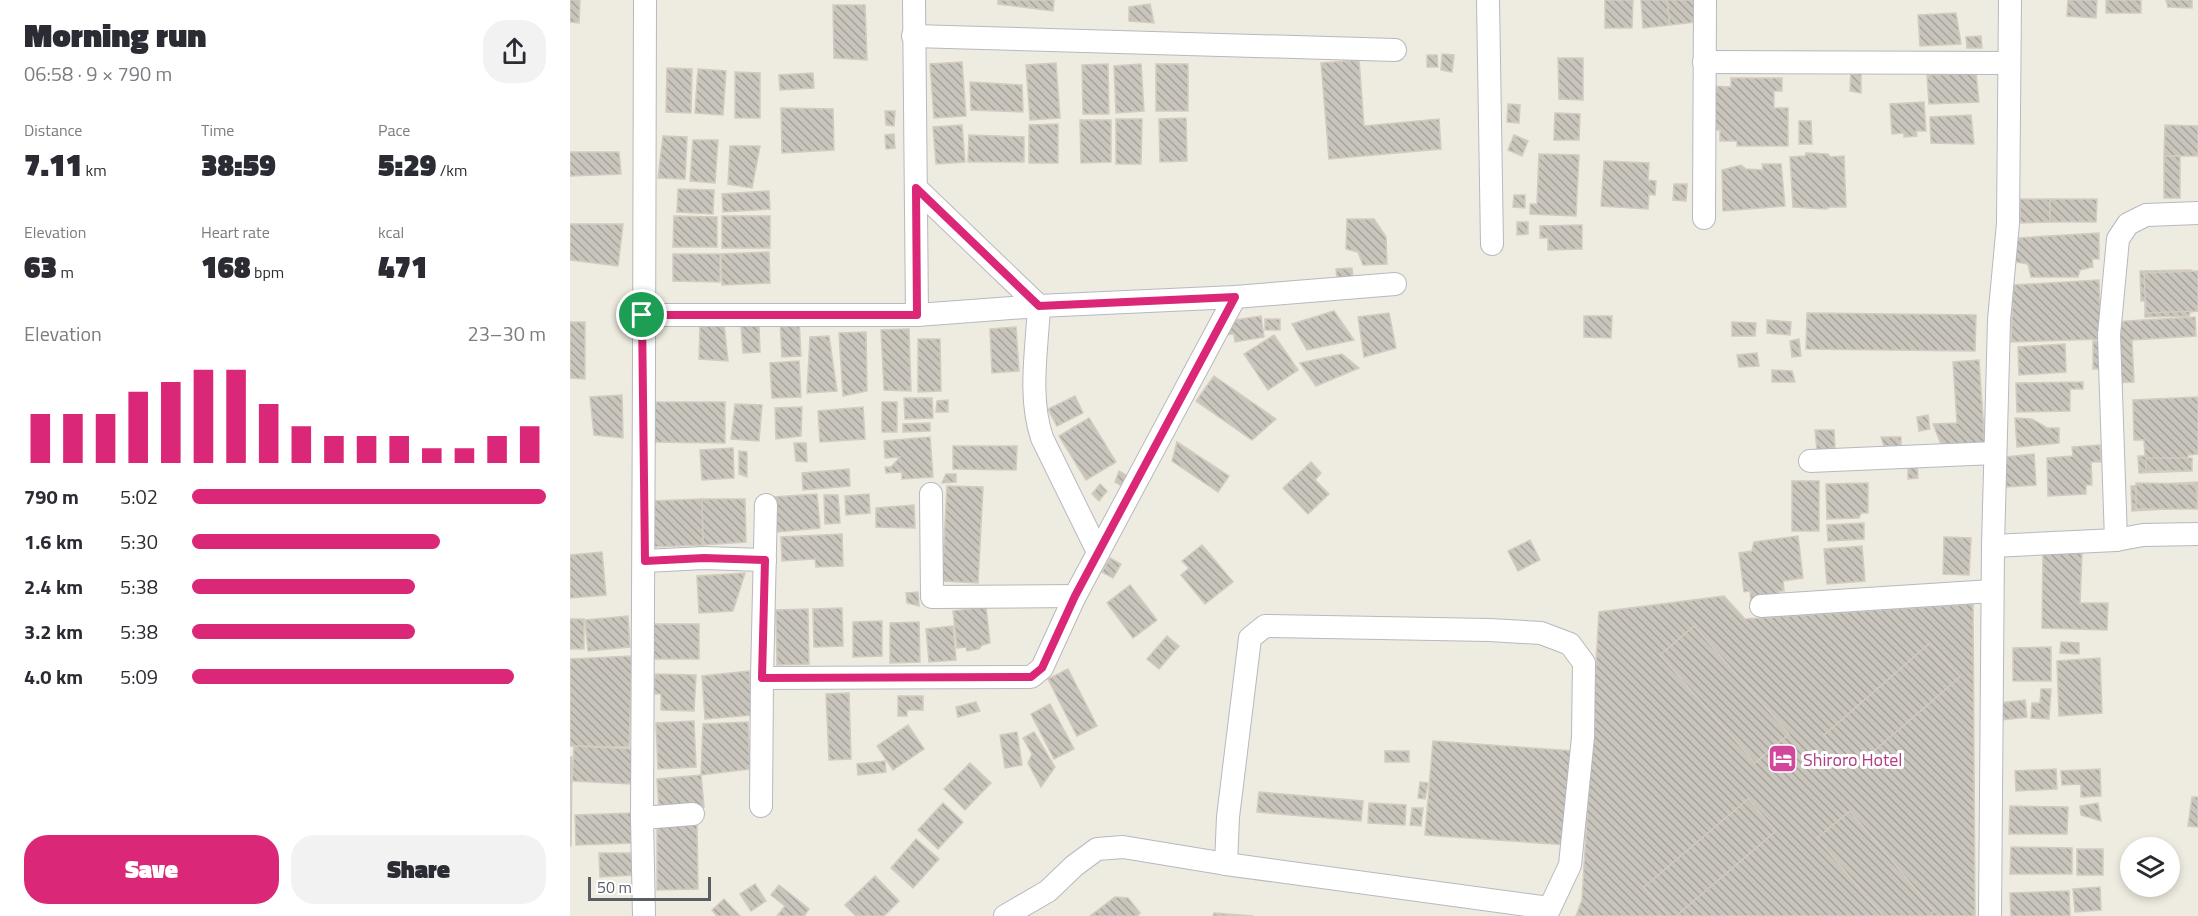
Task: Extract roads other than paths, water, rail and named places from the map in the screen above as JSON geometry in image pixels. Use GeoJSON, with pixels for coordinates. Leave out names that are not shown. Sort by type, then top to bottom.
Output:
{"type":"FeatureCollection","features":[{"type":"Feature","properties":{"kind":"street"},"geometry":{"type":"LineString","coordinates":[[644,916],[642,818],[645,561],[642,315],[645,0]]}},
{"type":"Feature","properties":{"kind":"street"},"geometry":{"type":"LineString","coordinates":[[914,0],[917,315]]}},
{"type":"Feature","properties":{"kind":"street"},"geometry":{"type":"LineString","coordinates":[[1488,0],[1492,244]]}},
{"type":"Feature","properties":{"kind":"street"},"geometry":{"type":"LineString","coordinates":[[1704,218],[1705,0]]}},
{"type":"Feature","properties":{"kind":"street"},"geometry":{"type":"LineString","coordinates":[[1990,916],[1995,453],[1999,320],[2008,223],[2010,0]]}},
{"type":"Feature","properties":{"kind":"street"},"geometry":{"type":"LineString","coordinates":[[913,36],[1395,50]]}},
{"type":"Feature","properties":{"kind":"street"},"geometry":{"type":"LineString","coordinates":[[1704,62],[2009,63]]}},
{"type":"Feature","properties":{"kind":"street"},"geometry":{"type":"LineString","coordinates":[[916,188],[1039,306],[1034,400],[1036,421],[1042,438],[1098,552]]}},
{"type":"Feature","properties":{"kind":"street"},"geometry":{"type":"LineString","coordinates":[[2116,540],[2109,335],[2118,239],[2128,224],[2146,215],[2198,213]]}},
{"type":"Feature","properties":{"kind":"street"},"geometry":{"type":"LineString","coordinates":[[642,315],[917,315],[1039,306],[1235,297],[1395,284]]}},
{"type":"Feature","properties":{"kind":"street"},"geometry":{"type":"LineString","coordinates":[[762,678],[1031,677],[1042,668],[1075,596],[1235,297]]}},
{"type":"Feature","properties":{"kind":"street"},"geometry":{"type":"LineString","coordinates":[[1810,460],[1995,453]]}},
{"type":"Feature","properties":{"kind":"street"},"geometry":{"type":"LineString","coordinates":[[931,494],[932,597],[1075,596]]}},
{"type":"Feature","properties":{"kind":"street"},"geometry":{"type":"LineString","coordinates":[[761,806],[766,505]]}},
{"type":"Feature","properties":{"kind":"street"},"geometry":{"type":"LineString","coordinates":[[1993,546],[2116,540],[2143,535],[2198,534]]}},
{"type":"Feature","properties":{"kind":"street"},"geometry":{"type":"LineString","coordinates":[[645,561],[704,558],[765,560]]}},
{"type":"Feature","properties":{"kind":"street"},"geometry":{"type":"LineString","coordinates":[[1761,606],[1992,591]]}},
{"type":"Feature","properties":{"kind":"street"},"geometry":{"type":"LineString","coordinates":[[1005,916],[1048,891],[1074,866],[1097,849],[1123,847],[1226,864],[1547,912],[1570,865],[1583,737],[1584,663],[1570,644],[1541,633],[1265,626],[1250,638],[1228,817],[1226,864]]}},
{"type":"Feature","properties":{"kind":"street"},"geometry":{"type":"LineString","coordinates":[[642,818],[693,814]]}},
{"type":"Feature","properties":{"kind":"place","name":"Shiroro Hotel"},"geometry":{"type":"Point","coordinates":[1782,759]}}]}
